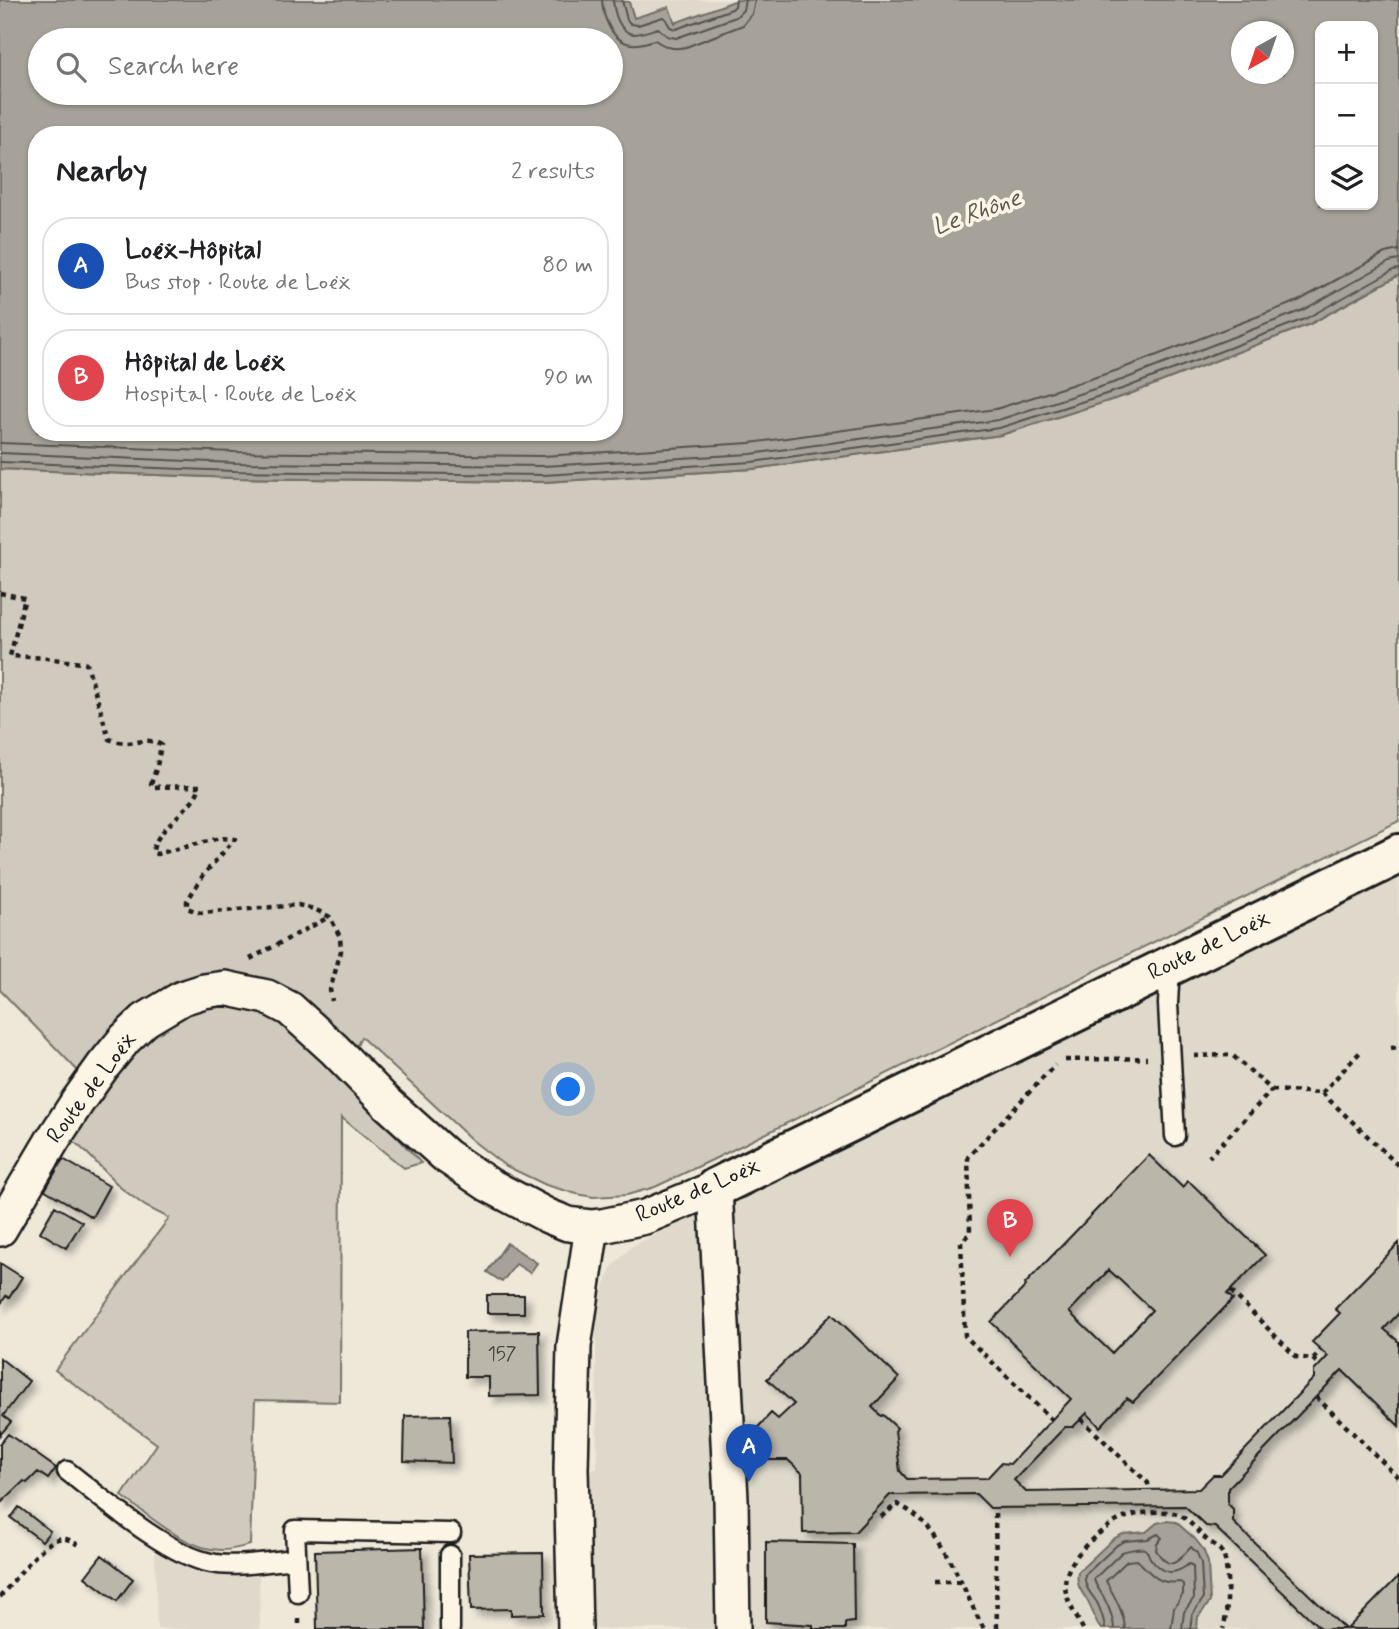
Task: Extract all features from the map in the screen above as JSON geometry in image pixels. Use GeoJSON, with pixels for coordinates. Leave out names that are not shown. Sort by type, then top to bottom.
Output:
{"type":"FeatureCollection","features":[{"type":"Feature","properties":{"kind":"street","name":"Route de Loëx"},"geometry":{"type":"LineString","coordinates":[[0,1229],[71,1111],[125,1039],[145,1020],[182,998],[204,991],[225,988],[267,998],[290,1009],[446,1156],[489,1185],[548,1216],[568,1224],[592,1227],[645,1217],[715,1188],[1399,854]]}},
{"type":"Feature","properties":{"kind":"street"},"geometry":{"type":"LineString","coordinates":[[715,1188],[731,1499],[733,1629]]}},
{"type":"Feature","properties":{"kind":"street"},"geometry":{"type":"LineString","coordinates":[[575,1629],[571,1469],[574,1346],[592,1227]]}},
{"type":"Feature","properties":{"kind":"lane"},"geometry":{"type":"LineString","coordinates":[[1170,965],[1168,1004],[1175,1136]]}},
{"type":"Feature","properties":{"kind":"lane"},"geometry":{"type":"LineString","coordinates":[[67,1471],[160,1540],[185,1554],[209,1563],[226,1565],[296,1559]]}},
{"type":"Feature","properties":{"kind":"lane"},"geometry":{"type":"LineString","coordinates":[[298,1593],[295,1530],[451,1533]]}},
{"type":"Feature","properties":{"kind":"lane"},"geometry":{"type":"LineString","coordinates":[[450,1555],[450,1629]]}},
{"type":"Feature","properties":{"kind":"path"},"geometry":{"type":"LineString","coordinates":[[0,593],[25,598],[10,656],[87,664],[109,739],[125,743],[147,740],[158,742],[160,745],[157,766],[151,784],[154,787],[200,786],[198,793],[153,847],[153,853],[220,838],[235,839],[204,874],[187,901],[187,908],[201,913],[298,905],[330,916],[340,937],[339,961],[330,990],[333,1003]]}},
{"type":"Feature","properties":{"kind":"path"},"geometry":{"type":"LineString","coordinates":[[225,988],[250,959],[330,916]]}},
{"type":"Feature","properties":{"kind":"path"},"geometry":{"type":"LineString","coordinates":[[1391,1048],[1399,1047]]}},
{"type":"Feature","properties":{"kind":"path"},"geometry":{"type":"LineString","coordinates":[[1322,1093],[1362,1050]]}},
{"type":"Feature","properties":{"kind":"path"},"geometry":{"type":"LineString","coordinates":[[1052,1420],[965,1336],[961,1242],[970,1233],[968,1157],[1059,1060],[1232,1055],[1272,1090],[1322,1093],[1399,1166]]}},
{"type":"Feature","properties":{"kind":"path"},"geometry":{"type":"LineString","coordinates":[[1209,1157],[1272,1090]]}},
{"type":"Feature","properties":{"kind":"path"},"geometry":{"type":"LineString","coordinates":[[1231,1291],[1296,1357],[1313,1359],[1319,1365]]}},
{"type":"Feature","properties":{"kind":"path"},"geometry":{"type":"LineString","coordinates":[[1313,1359],[1321,1350]]}},
{"type":"Feature","properties":{"kind":"path"},"geometry":{"type":"LineString","coordinates":[[1317,1397],[1399,1478]]}},
{"type":"Feature","properties":{"kind":"path"},"geometry":{"type":"LineString","coordinates":[[1081,1419],[1148,1483],[1149,1490]]}},
{"type":"Feature","properties":{"kind":"path"},"geometry":{"type":"LineString","coordinates":[[881,1517],[897,1504],[914,1514],[931,1531],[953,1566],[984,1629]]}},
{"type":"Feature","properties":{"kind":"path"},"geometry":{"type":"LineString","coordinates":[[1083,1629],[1066,1593],[1066,1578],[1074,1559],[1116,1522],[1155,1511],[1180,1515],[1223,1553],[1227,1581],[1226,1622],[1223,1629]]}},
{"type":"Feature","properties":{"kind":"path"},"geometry":{"type":"LineString","coordinates":[[995,1513],[997,1629]]}},
{"type":"Feature","properties":{"kind":"path"},"geometry":{"type":"LineString","coordinates":[[0,1597],[52,1541],[69,1539],[78,1545]]}},
{"type":"Feature","properties":{"kind":"path"},"geometry":{"type":"LineString","coordinates":[[935,1582],[961,1582]]}},
{"type":"Feature","properties":{"kind":"shaded area"},"geometry":{"type":"Polygon","coordinates":[[[629,0],[737,0],[675,23],[634,19],[629,0]]]}},
{"type":"Feature","properties":{"kind":"shaded area"},"geometry":{"type":"Polygon","coordinates":[[[1399,275],[1399,821],[712,1160],[655,1187],[627,1195],[593,1197],[577,1194],[546,1185],[504,1165],[473,1141],[361,1037],[339,1073],[421,1163],[404,1168],[341,1117],[340,1402],[255,1400],[250,1545],[223,1550],[196,1545],[169,1531],[122,1496],[157,1444],[55,1370],[169,1218],[145,1206],[121,1188],[69,1137],[82,1067],[78,1071],[0,990],[0,469],[235,478],[544,482],[753,469],[1001,435],[1127,395],[1310,324],[1399,275]]]}},
{"type":"Feature","properties":{"kind":"shaded area"},"geometry":{"type":"Polygon","coordinates":[[[1399,871],[1399,1629],[575,1629],[571,1469],[597,1469],[596,1328],[600,1297],[611,1268],[632,1246],[1399,871]]]}},
{"type":"Feature","properties":{"kind":"shaded area"},"geometry":{"type":"Polygon","coordinates":[[[155,1546],[183,1564],[201,1570],[259,1575],[260,1629],[157,1629],[155,1546]]]}},
{"type":"Feature","properties":{"kind":"water","name":"Le Rhône"},"geometry":{"type":"Polygon","coordinates":[[[0,0],[608,0],[629,2],[634,18],[669,7],[675,23],[737,0],[1399,0],[1399,275],[1310,324],[1127,395],[1001,435],[753,469],[544,482],[235,478],[0,469],[0,0]]]}},
{"type":"Feature","properties":{"kind":"water"},"geometry":{"type":"Polygon","coordinates":[[[507,1243],[537,1263],[530,1273],[516,1264],[502,1282],[487,1272],[507,1243]]]}},
{"type":"Feature","properties":{"kind":"water"},"geometry":{"type":"Polygon","coordinates":[[[1176,1522],[1195,1539],[1208,1562],[1210,1602],[1198,1617],[1197,1629],[1101,1629],[1079,1588],[1078,1572],[1113,1539],[1123,1534],[1146,1532],[1157,1523],[1176,1522]]]}},
{"type":"Feature","properties":{"kind":"building"},"geometry":{"type":"Polygon","coordinates":[[[1149,1155],[1183,1188],[1188,1181],[1192,1184],[1265,1255],[1227,1294],[1233,1299],[1133,1402],[1127,1398],[1100,1427],[1087,1413],[1073,1427],[1065,1427],[1014,1480],[1026,1492],[1199,1489],[1213,1475],[1221,1475],[1314,1378],[1314,1371],[1328,1356],[1312,1342],[1340,1313],[1335,1309],[1399,1243],[1399,1313],[1384,1329],[1399,1342],[1399,1426],[1342,1370],[1228,1488],[1228,1504],[1233,1509],[1233,1522],[1345,1629],[1321,1629],[1215,1527],[1206,1526],[1185,1506],[990,1508],[976,1494],[890,1495],[855,1532],[803,1533],[802,1473],[788,1460],[766,1460],[766,1449],[751,1435],[771,1413],[778,1419],[794,1404],[767,1379],[832,1314],[899,1378],[872,1407],[897,1428],[895,1431],[900,1471],[907,1479],[987,1478],[1001,1463],[1010,1464],[1071,1399],[991,1322],[1149,1155]],[[1109,1270],[1069,1312],[1112,1353],[1152,1310],[1109,1270]]]}},
{"type":"Feature","properties":{"kind":"building"},"geometry":{"type":"Polygon","coordinates":[[[63,1159],[109,1186],[92,1217],[45,1190],[63,1159]]]}},
{"type":"Feature","properties":{"kind":"building"},"geometry":{"type":"Polygon","coordinates":[[[55,1206],[82,1222],[66,1248],[40,1232],[55,1206]]]}},
{"type":"Feature","properties":{"kind":"building"},"geometry":{"type":"Polygon","coordinates":[[[0,1263],[22,1277],[9,1298],[6,1296],[0,1305],[0,1263]]]}},
{"type":"Feature","properties":{"kind":"building"},"geometry":{"type":"Polygon","coordinates":[[[487,1295],[524,1295],[524,1313],[487,1313],[487,1295]]]}},
{"type":"Feature","properties":{"kind":"building"},"geometry":{"type":"Polygon","coordinates":[[[539,1331],[540,1395],[489,1396],[489,1377],[465,1377],[465,1332],[539,1331]]]}},
{"type":"Feature","properties":{"kind":"building"},"geometry":{"type":"Polygon","coordinates":[[[0,1358],[29,1381],[3,1416],[11,1422],[0,1435],[0,1358]]]}},
{"type":"Feature","properties":{"kind":"building"},"geometry":{"type":"Polygon","coordinates":[[[450,1415],[452,1463],[404,1461],[405,1416],[450,1415]]]}},
{"type":"Feature","properties":{"kind":"building"},"geometry":{"type":"Polygon","coordinates":[[[8,1434],[56,1468],[48,1479],[38,1472],[27,1483],[24,1481],[0,1504],[0,1444],[8,1434]]]}},
{"type":"Feature","properties":{"kind":"building"},"geometry":{"type":"Polygon","coordinates":[[[19,1507],[50,1531],[42,1541],[11,1518],[19,1507]]]}},
{"type":"Feature","properties":{"kind":"building"},"geometry":{"type":"Polygon","coordinates":[[[766,1542],[853,1544],[854,1622],[845,1623],[845,1629],[813,1629],[813,1625],[766,1622],[766,1542]]]}},
{"type":"Feature","properties":{"kind":"building"},"geometry":{"type":"Polygon","coordinates":[[[422,1548],[424,1629],[317,1629],[315,1551],[422,1548]]]}},
{"type":"Feature","properties":{"kind":"building"},"geometry":{"type":"Polygon","coordinates":[[[543,1553],[544,1614],[511,1615],[511,1609],[471,1610],[469,1554],[543,1553]]]}},
{"type":"Feature","properties":{"kind":"building"},"geometry":{"type":"Polygon","coordinates":[[[102,1555],[133,1579],[117,1601],[85,1577],[102,1555]]]}},
{"type":"Feature","properties":{"kind":"building"},"geometry":{"type":"Polygon","coordinates":[[[1399,1576],[1399,1629],[1347,1629],[1399,1576]]]}},
{"type":"Feature","properties":{"kind":"place","name":"Hôpital de Loëx"},"geometry":{"type":"Point","coordinates":[1010,1257]}},
{"type":"Feature","properties":{"kind":"place","name":"Loëx-Hôpital"},"geometry":{"type":"Point","coordinates":[749,1482]}}]}
